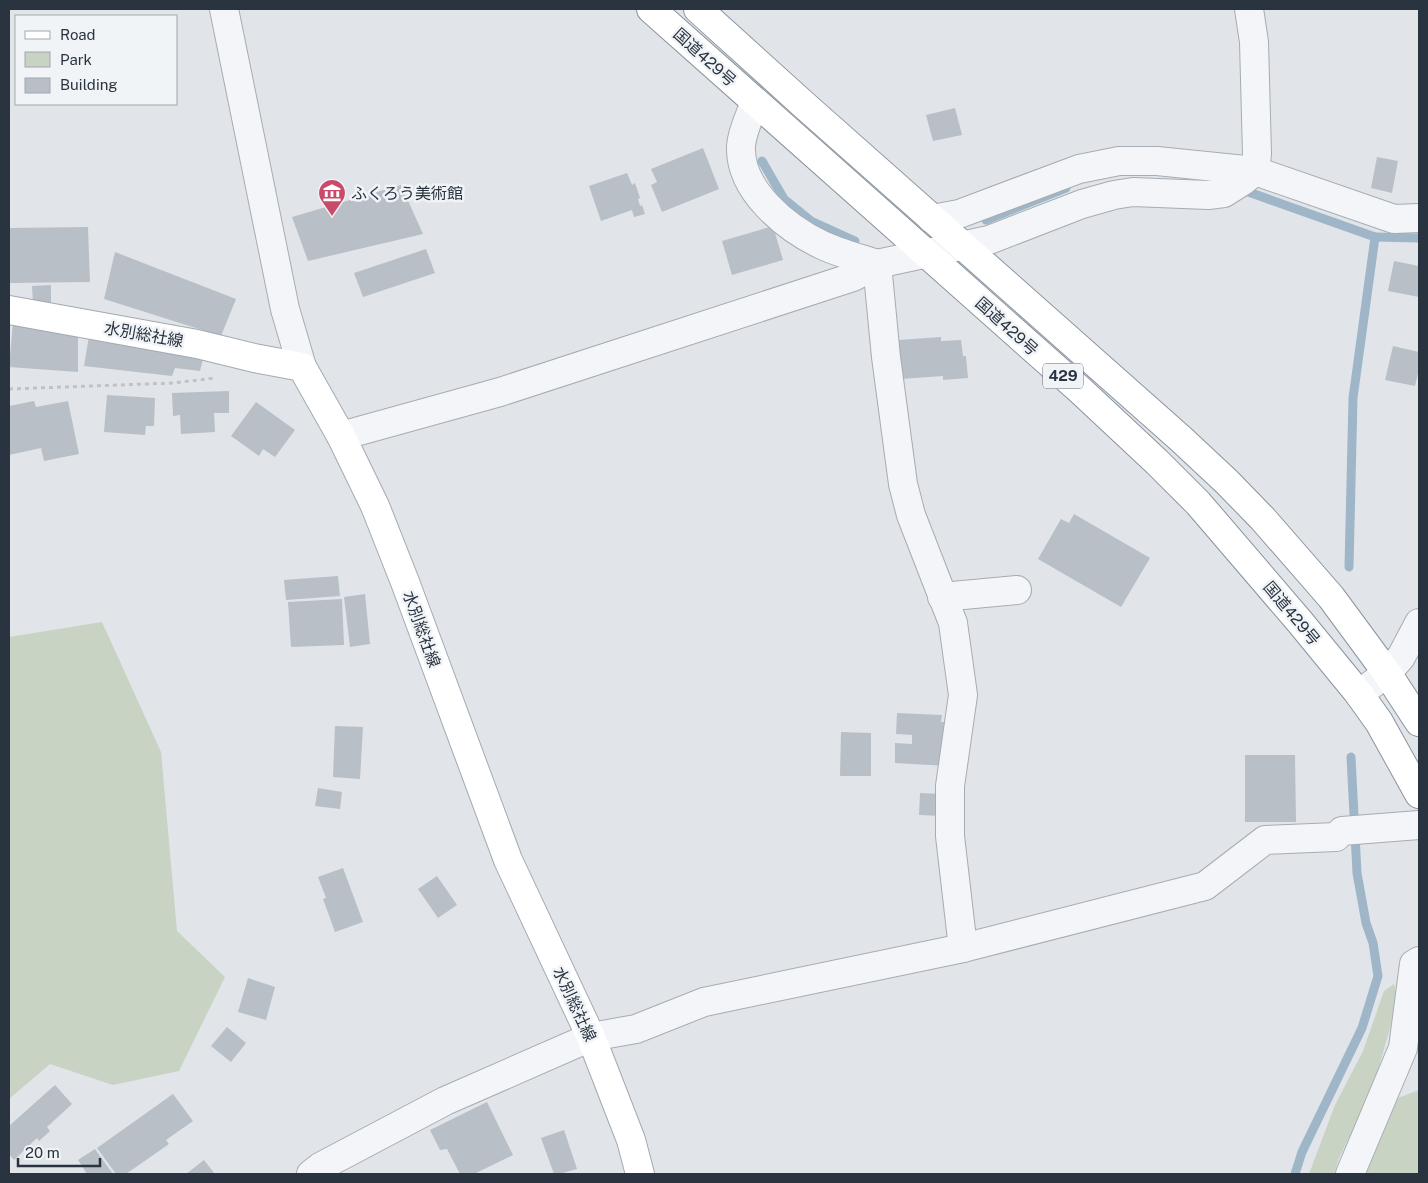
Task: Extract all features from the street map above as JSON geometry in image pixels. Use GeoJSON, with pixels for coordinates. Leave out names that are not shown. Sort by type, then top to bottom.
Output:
{"type":"FeatureCollection","features":[{"type":"Feature","properties":{"kind":"main road","name":"国道429号"},"geometry":{"type":"LineString","coordinates":[[651,9],[1087,397],[1191,496],[1300,622],[1359,694],[1379,722],[1419,794]]}},
{"type":"Feature","properties":{"kind":"main road","name":"国道429号"},"geometry":{"type":"LineString","coordinates":[[698,9],[1228,482],[1331,596],[1387,673],[1419,722]]}},
{"type":"Feature","properties":{"kind":"main road","name":"水別総社線"},"geometry":{"type":"LineString","coordinates":[[9,310],[197,344],[302,367],[341,436],[374,506],[405,582],[508,860],[591,1037],[631,1140],[639,1174]]}},
{"type":"Feature","properties":{"kind":"street"},"geometry":{"type":"LineString","coordinates":[[224,9],[286,309],[302,367]]}},
{"type":"Feature","properties":{"kind":"street"},"geometry":{"type":"LineString","coordinates":[[341,436],[509,389],[853,277],[876,264],[989,240],[1082,204],[1133,192],[1208,195],[1241,182],[1257,154],[1254,42],[1249,9]]}},
{"type":"Feature","properties":{"kind":"street"},"geometry":{"type":"LineString","coordinates":[[755,102],[741,144],[742,162],[753,187],[768,207],[791,227],[822,246],[876,264]]}},
{"type":"Feature","properties":{"kind":"street"},"geometry":{"type":"LineString","coordinates":[[932,219],[959,214],[1079,169],[1119,161],[1157,161],[1394,219],[1419,218]]}},
{"type":"Feature","properties":{"kind":"street"},"geometry":{"type":"LineString","coordinates":[[876,264],[903,484],[911,515],[953,623],[963,695],[950,786],[950,836],[963,948]]}},
{"type":"Feature","properties":{"kind":"street"},"geometry":{"type":"LineString","coordinates":[[942,597],[1017,590]]}},
{"type":"Feature","properties":{"kind":"street"},"geometry":{"type":"LineString","coordinates":[[1359,694],[1387,673],[1401,657],[1419,623]]}},
{"type":"Feature","properties":{"kind":"street"},"geometry":{"type":"LineString","coordinates":[[311,1174],[320,1167],[445,1101],[591,1037],[636,1029],[704,1002],[963,948],[1205,886],[1265,840],[1336,837],[1342,831],[1419,825]]}},
{"type":"Feature","properties":{"kind":"street"},"geometry":{"type":"LineString","coordinates":[[1350,1174],[1402,1048],[1414,964],[1419,961]]}},
{"type":"Feature","properties":{"kind":"path"},"geometry":{"type":"LineString","coordinates":[[9,389],[173,383],[222,378]]}},
{"type":"Feature","properties":{"kind":"green space"},"geometry":{"type":"Polygon","coordinates":[[[102,622],[161,752],[177,931],[225,977],[179,1071],[113,1085],[50,1064],[9,1099],[9,637],[102,622]]]}},
{"type":"Feature","properties":{"kind":"green space"},"geometry":{"type":"Polygon","coordinates":[[[1394,984],[1396,993],[1390,1028],[1372,1091],[1339,1158],[1334,1174],[1309,1174],[1335,1105],[1363,1051],[1384,991],[1394,984]]]}},
{"type":"Feature","properties":{"kind":"green space"},"geometry":{"type":"Polygon","coordinates":[[[1419,1090],[1419,1174],[1366,1174],[1398,1098],[1419,1090]]]}},
{"type":"Feature","properties":{"kind":"building"},"geometry":{"type":"Polygon","coordinates":[[[955,108],[962,135],[933,141],[926,115],[955,108]]]}},
{"type":"Feature","properties":{"kind":"building"},"geometry":{"type":"Polygon","coordinates":[[[703,148],[719,189],[662,212],[651,185],[657,182],[651,169],[703,148]]]}},
{"type":"Feature","properties":{"kind":"building"},"geometry":{"type":"Polygon","coordinates":[[[1377,157],[1398,161],[1392,193],[1371,188],[1377,157]]]}},
{"type":"Feature","properties":{"kind":"building"},"geometry":{"type":"Polygon","coordinates":[[[627,173],[632,185],[635,183],[640,198],[638,199],[640,206],[642,205],[645,214],[634,217],[632,210],[601,221],[589,186],[627,173]]]}},
{"type":"Feature","properties":{"kind":"building"},"geometry":{"type":"Polygon","coordinates":[[[401,185],[423,234],[308,261],[292,217],[401,185]]]}},
{"type":"Feature","properties":{"kind":"building"},"geometry":{"type":"Polygon","coordinates":[[[773,226],[783,260],[732,275],[722,241],[773,226]]]}},
{"type":"Feature","properties":{"kind":"building"},"geometry":{"type":"Polygon","coordinates":[[[88,227],[90,282],[9,283],[9,228],[88,227]]]}},
{"type":"Feature","properties":{"kind":"building"},"geometry":{"type":"Polygon","coordinates":[[[426,249],[435,273],[363,297],[354,273],[426,249]]]}},
{"type":"Feature","properties":{"kind":"building"},"geometry":{"type":"Polygon","coordinates":[[[115,252],[236,299],[221,336],[104,299],[115,252]]]}},
{"type":"Feature","properties":{"kind":"building"},"geometry":{"type":"Polygon","coordinates":[[[1394,261],[1419,266],[1419,297],[1388,291],[1394,261]]]}},
{"type":"Feature","properties":{"kind":"building"},"geometry":{"type":"Polygon","coordinates":[[[51,285],[51,303],[33,304],[32,286],[51,285]]]}},
{"type":"Feature","properties":{"kind":"building"},"geometry":{"type":"Polygon","coordinates":[[[13,322],[78,335],[78,372],[9,367],[13,322]]]}},
{"type":"Feature","properties":{"kind":"building"},"geometry":{"type":"Polygon","coordinates":[[[89,336],[203,359],[200,371],[175,368],[172,376],[84,366],[89,336]]]}},
{"type":"Feature","properties":{"kind":"building"},"geometry":{"type":"Polygon","coordinates":[[[941,337],[941,341],[961,340],[963,356],[966,356],[968,378],[943,380],[943,376],[901,379],[899,340],[941,337]]]}},
{"type":"Feature","properties":{"kind":"building"},"geometry":{"type":"Polygon","coordinates":[[[1393,346],[1419,352],[1419,369],[1415,386],[1385,380],[1393,346]]]}},
{"type":"Feature","properties":{"kind":"building"},"geometry":{"type":"Polygon","coordinates":[[[229,391],[229,413],[214,413],[215,432],[181,434],[180,415],[173,416],[172,393],[229,391]]]}},
{"type":"Feature","properties":{"kind":"building"},"geometry":{"type":"Polygon","coordinates":[[[107,395],[155,398],[154,426],[146,426],[145,435],[104,432],[107,395]]]}},
{"type":"Feature","properties":{"kind":"building"},"geometry":{"type":"Polygon","coordinates":[[[34,401],[36,407],[68,401],[79,454],[44,461],[41,448],[9,455],[9,406],[34,401]]]}},
{"type":"Feature","properties":{"kind":"building"},"geometry":{"type":"Polygon","coordinates":[[[256,402],[295,430],[275,457],[263,449],[259,456],[231,436],[256,402]]]}},
{"type":"Feature","properties":{"kind":"building"},"geometry":{"type":"Polygon","coordinates":[[[1074,514],[1150,558],[1121,607],[1038,559],[1061,519],[1069,523],[1074,514]]]}},
{"type":"Feature","properties":{"kind":"building"},"geometry":{"type":"Polygon","coordinates":[[[338,576],[340,596],[286,600],[284,580],[338,576]]]}},
{"type":"Feature","properties":{"kind":"building"},"geometry":{"type":"Polygon","coordinates":[[[365,594],[370,644],[350,647],[344,597],[365,594]]]}},
{"type":"Feature","properties":{"kind":"building"},"geometry":{"type":"Polygon","coordinates":[[[342,599],[344,645],[291,647],[288,602],[342,599]]]}},
{"type":"Feature","properties":{"kind":"building"},"geometry":{"type":"Polygon","coordinates":[[[897,713],[942,715],[941,722],[949,722],[947,766],[895,763],[895,743],[912,744],[912,735],[896,734],[897,713]]]}},
{"type":"Feature","properties":{"kind":"building"},"geometry":{"type":"Polygon","coordinates":[[[335,726],[363,727],[360,779],[333,777],[335,726]]]}},
{"type":"Feature","properties":{"kind":"building"},"geometry":{"type":"Polygon","coordinates":[[[841,732],[871,733],[871,776],[840,776],[841,732]]]}},
{"type":"Feature","properties":{"kind":"building"},"geometry":{"type":"Polygon","coordinates":[[[1245,755],[1295,755],[1296,822],[1245,822],[1245,755]]]}},
{"type":"Feature","properties":{"kind":"building"},"geometry":{"type":"Polygon","coordinates":[[[318,788],[342,792],[340,809],[315,806],[318,788]]]}},
{"type":"Feature","properties":{"kind":"building"},"geometry":{"type":"Polygon","coordinates":[[[920,793],[942,794],[942,816],[919,815],[920,793]]]}},
{"type":"Feature","properties":{"kind":"building"},"geometry":{"type":"Polygon","coordinates":[[[343,868],[363,922],[335,932],[323,899],[326,898],[318,877],[343,868]]]}},
{"type":"Feature","properties":{"kind":"building"},"geometry":{"type":"Polygon","coordinates":[[[437,876],[457,905],[438,918],[418,889],[437,876]]]}},
{"type":"Feature","properties":{"kind":"building"},"geometry":{"type":"Polygon","coordinates":[[[248,978],[275,987],[266,1020],[238,1012],[248,978]]]}},
{"type":"Feature","properties":{"kind":"building"},"geometry":{"type":"Polygon","coordinates":[[[227,1027],[246,1043],[231,1062],[211,1046],[227,1027]]]}},
{"type":"Feature","properties":{"kind":"building"},"geometry":{"type":"Polygon","coordinates":[[[55,1085],[72,1104],[47,1127],[50,1131],[39,1141],[37,1138],[14,1160],[9,1154],[9,1126],[55,1085]]]}},
{"type":"Feature","properties":{"kind":"building"},"geometry":{"type":"Polygon","coordinates":[[[173,1094],[193,1121],[166,1140],[169,1144],[126,1174],[116,1174],[97,1148],[173,1094]]]}},
{"type":"Feature","properties":{"kind":"building"},"geometry":{"type":"Polygon","coordinates":[[[487,1102],[513,1155],[474,1174],[460,1174],[447,1149],[440,1150],[430,1130],[487,1102]]]}},
{"type":"Feature","properties":{"kind":"building"},"geometry":{"type":"Polygon","coordinates":[[[564,1130],[577,1169],[554,1174],[541,1138],[564,1130]]]}},
{"type":"Feature","properties":{"kind":"building"},"geometry":{"type":"Polygon","coordinates":[[[95,1149],[113,1174],[87,1174],[78,1160],[95,1149]]]}},
{"type":"Feature","properties":{"kind":"building"},"geometry":{"type":"Polygon","coordinates":[[[204,1160],[215,1174],[186,1174],[204,1160]]]}},
{"type":"Feature","properties":{"kind":"waterway"},"geometry":{"type":"LineString","coordinates":[[762,161],[784,199],[811,221],[855,241]]}},
{"type":"Feature","properties":{"kind":"waterway"},"geometry":{"type":"LineString","coordinates":[[986,220],[1066,188]]}},
{"type":"Feature","properties":{"kind":"waterway"},"geometry":{"type":"LineString","coordinates":[[1240,189],[1375,237],[1353,398],[1349,567]]}},
{"type":"Feature","properties":{"kind":"waterway"},"geometry":{"type":"LineString","coordinates":[[1375,237],[1419,238]]}},
{"type":"Feature","properties":{"kind":"waterway"},"geometry":{"type":"LineString","coordinates":[[1295,1174],[1302,1152],[1362,1028],[1378,976],[1373,943],[1366,923],[1357,873],[1351,757]]}},
{"type":"Feature","properties":{"kind":"place","name":"ふくろう美術館"},"geometry":{"type":"Point","coordinates":[332,217]}}]}
